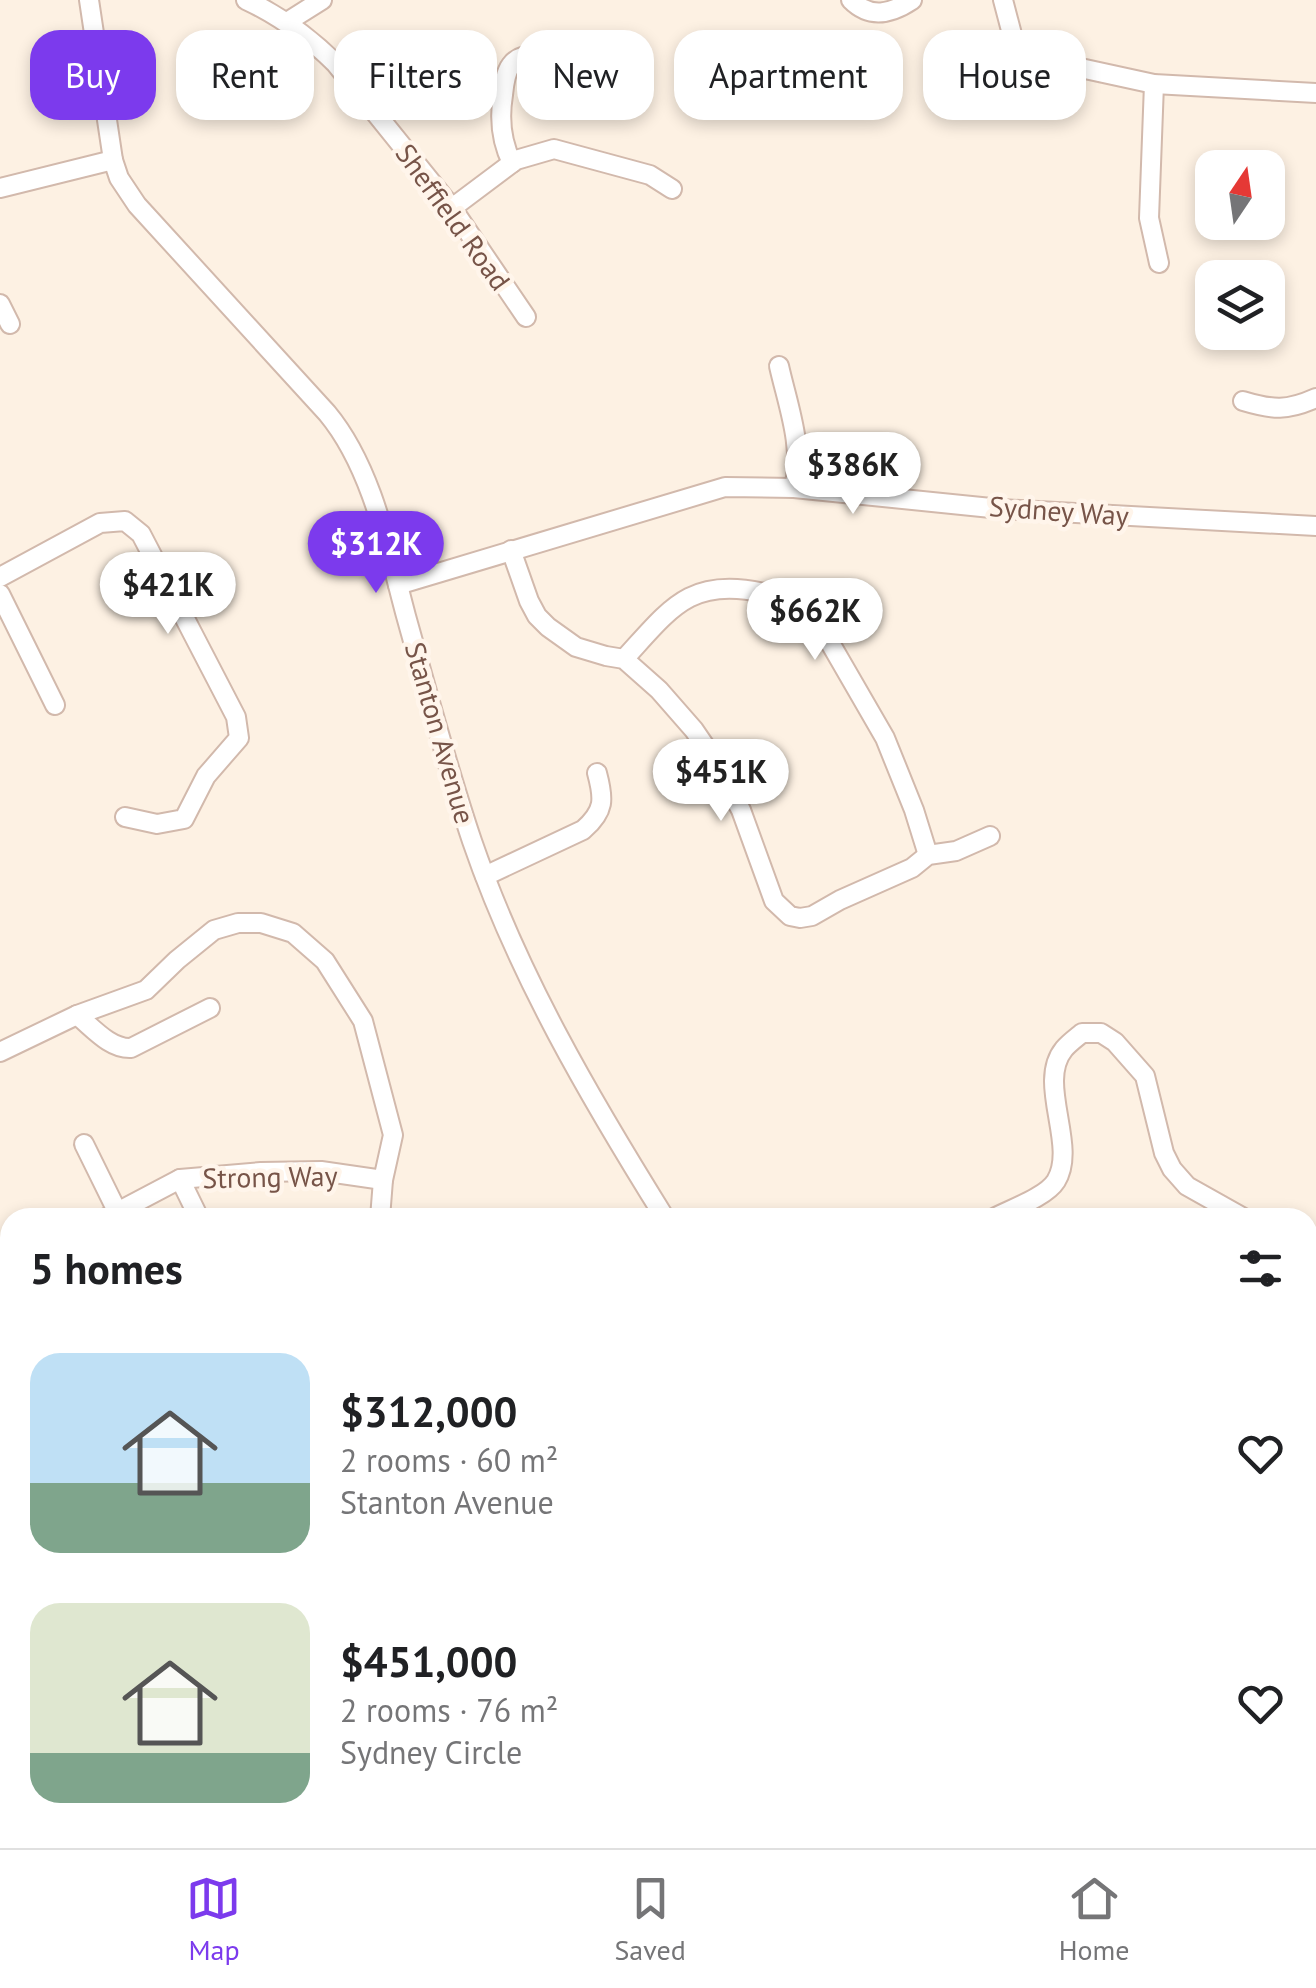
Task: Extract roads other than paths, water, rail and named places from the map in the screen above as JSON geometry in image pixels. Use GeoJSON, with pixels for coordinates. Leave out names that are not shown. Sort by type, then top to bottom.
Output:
{"type":"FeatureCollection","features":[{"type":"Feature","properties":{"kind":"street","name":"Stanton Avenue"},"geometry":{"type":"LineString","coordinates":[[90,0],[118,178],[137,205],[346,437],[374,506],[485,876],[560,1042],[659,1208]]}},
{"type":"Feature","properties":{"kind":"street","name":"Sheffield Road"},"geometry":{"type":"LineString","coordinates":[[246,0],[287,22],[336,64],[452,208],[526,317]]}},
{"type":"Feature","properties":{"kind":"street"},"geometry":{"type":"LineString","coordinates":[[287,22],[322,0]]}},
{"type":"Feature","properties":{"kind":"street"},"geometry":{"type":"LineString","coordinates":[[851,0],[862,10],[882,13],[912,0]]}},
{"type":"Feature","properties":{"kind":"street"},"geometry":{"type":"LineString","coordinates":[[1004,0],[1013,38],[1030,57],[1154,84],[1316,92]]}},
{"type":"Feature","properties":{"kind":"street"},"geometry":{"type":"LineString","coordinates":[[512,163],[504,145],[501,104],[506,75],[517,59]]}},
{"type":"Feature","properties":{"kind":"street"},"geometry":{"type":"LineString","coordinates":[[1154,84],[1149,218],[1159,263]]}},
{"type":"Feature","properties":{"kind":"street"},"geometry":{"type":"LineString","coordinates":[[452,208],[516,160],[554,148],[650,175],[672,190]]}},
{"type":"Feature","properties":{"kind":"street"},"geometry":{"type":"LineString","coordinates":[[0,188],[113,160]]}},
{"type":"Feature","properties":{"kind":"street"},"geometry":{"type":"LineString","coordinates":[[0,304],[10,324]]}},
{"type":"Feature","properties":{"kind":"street"},"geometry":{"type":"LineString","coordinates":[[779,366],[798,450],[794,488]]}},
{"type":"Feature","properties":{"kind":"street"},"geometry":{"type":"LineString","coordinates":[[1242,401],[1286,409],[1316,398]]}},
{"type":"Feature","properties":{"kind":"street","name":"Sydney Way"},"geometry":{"type":"LineString","coordinates":[[398,585],[724,487],[794,488],[1001,509],[1316,526]]}},
{"type":"Feature","properties":{"kind":"street"},"geometry":{"type":"LineString","coordinates":[[0,577],[100,523],[125,521],[141,534],[236,718],[239,738],[206,776],[184,819],[157,824],[124,817]]}},
{"type":"Feature","properties":{"kind":"street"},"geometry":{"type":"LineString","coordinates":[[512,550],[529,601],[548,627],[576,646],[624,659],[678,711],[709,752],[740,810],[774,900],[790,916],[812,916],[912,868],[928,854],[956,852],[990,836]]}},
{"type":"Feature","properties":{"kind":"street"},"geometry":{"type":"LineString","coordinates":[[624,659],[671,609],[698,592],[728,587],[800,604],[818,622],[886,738],[928,854]]}},
{"type":"Feature","properties":{"kind":"street"},"geometry":{"type":"LineString","coordinates":[[0,594],[55,705]]}},
{"type":"Feature","properties":{"kind":"street"},"geometry":{"type":"LineString","coordinates":[[485,876],[584,830],[596,818],[602,802],[597,773]]}},
{"type":"Feature","properties":{"kind":"street"},"geometry":{"type":"LineString","coordinates":[[0,1052],[77,1016],[146,990],[214,930],[238,923],[261,923],[293,933],[325,961],[362,1021],[394,1135],[381,1208]]}},
{"type":"Feature","properties":{"kind":"street"},"geometry":{"type":"LineString","coordinates":[[77,1016],[124,1049],[210,1008]]}},
{"type":"Feature","properties":{"kind":"street"},"geometry":{"type":"LineString","coordinates":[[1014,1208],[1056,1182],[1063,1158],[1054,1096],[1056,1063],[1063,1049],[1082,1033],[1101,1034],[1116,1042],[1145,1076],[1172,1170],[1187,1186],[1226,1208]]}},
{"type":"Feature","properties":{"kind":"street"},"geometry":{"type":"LineString","coordinates":[[84,1144],[110,1208]]}},
{"type":"Feature","properties":{"kind":"street","name":"Strong Way"},"geometry":{"type":"LineString","coordinates":[[124,1208],[180,1179],[321,1171],[383,1180]]}},
{"type":"Feature","properties":{"kind":"street"},"geometry":{"type":"LineString","coordinates":[[180,1179],[194,1208]]}}]}
